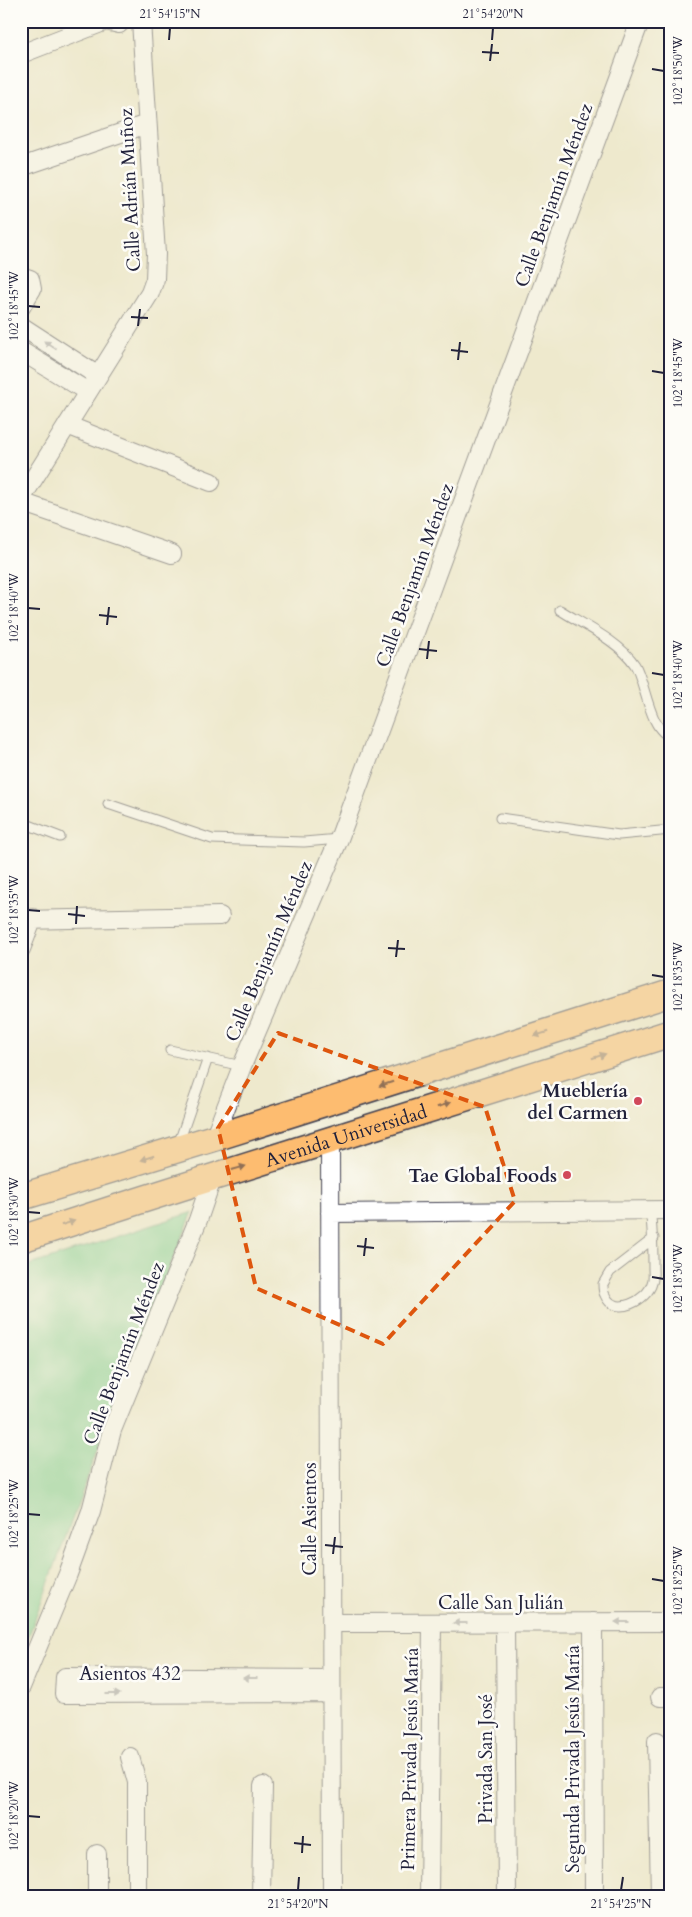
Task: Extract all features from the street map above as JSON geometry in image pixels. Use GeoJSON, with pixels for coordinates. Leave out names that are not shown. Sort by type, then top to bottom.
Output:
{"type":"FeatureCollection","features":[{"type":"Feature","properties":{"kind":"main road","name":"Avenida Universidad"},"geometry":{"type":"LineString","coordinates":[[21,1197],[177,1150],[671,993]]}},
{"type":"Feature","properties":{"kind":"main road","name":"Avenida Universidad"},"geometry":{"type":"LineString","coordinates":[[21,1239],[213,1176],[330,1142],[671,1033]]}},
{"type":"Feature","properties":{"kind":"street"},"geometry":{"type":"LineString","coordinates":[[21,54],[106,21],[119,24]]}},
{"type":"Feature","properties":{"kind":"street","name":"Calle Adrián Muñoz"},"geometry":{"type":"LineString","coordinates":[[21,500],[150,293],[155,279],[156,254],[141,21]]}},
{"type":"Feature","properties":{"kind":"street","name":"Calle Benjamín Méndez"},"geometry":{"type":"LineString","coordinates":[[214,1138],[242,1066],[339,839],[640,21]]}},
{"type":"Feature","properties":{"kind":"street"},"geometry":{"type":"LineString","coordinates":[[21,167],[147,124]]}},
{"type":"Feature","properties":{"kind":"street"},"geometry":{"type":"LineString","coordinates":[[21,307],[32,289],[26,278]]}},
{"type":"Feature","properties":{"kind":"street"},"geometry":{"type":"LineString","coordinates":[[21,326],[98,376]]}},
{"type":"Feature","properties":{"kind":"street"},"geometry":{"type":"LineString","coordinates":[[21,351],[88,392]]}},
{"type":"Feature","properties":{"kind":"street"},"geometry":{"type":"LineString","coordinates":[[67,425],[211,482]]}},
{"type":"Feature","properties":{"kind":"street"},"geometry":{"type":"LineString","coordinates":[[21,500],[172,554]]}},
{"type":"Feature","properties":{"kind":"street"},"geometry":{"type":"LineString","coordinates":[[21,948],[27,919],[220,916]]}},
{"type":"Feature","properties":{"kind":"street","name":"Calle Asientos"},"geometry":{"type":"LineString","coordinates":[[330,1142],[332,1896]]}},
{"type":"Feature","properties":{"kind":"street","name":"Calle Benjamín Méndez"},"geometry":{"type":"LineString","coordinates":[[21,1687],[68,1574],[88,1520],[112,1430],[191,1238],[213,1176]]}},
{"type":"Feature","properties":{"kind":"street"},"geometry":{"type":"LineString","coordinates":[[330,1213],[671,1210]]}},
{"type":"Feature","properties":{"kind":"street","name":"Segunda Privada Jesús María"},"geometry":{"type":"LineString","coordinates":[[593,1622],[594,1896]]}},
{"type":"Feature","properties":{"kind":"street","name":"Calle San Julián"},"geometry":{"type":"LineString","coordinates":[[331,1623],[671,1622]]}},
{"type":"Feature","properties":{"kind":"street","name":"Primera Privada Jesús María"},"geometry":{"type":"LineString","coordinates":[[429,1896],[432,1623]]}},
{"type":"Feature","properties":{"kind":"street","name":"Privada San José"},"geometry":{"type":"LineString","coordinates":[[505,1623],[507,1896]]}},
{"type":"Feature","properties":{"kind":"street","name":"Asientos 432"},"geometry":{"type":"LineString","coordinates":[[168,1686],[64,1677],[64,1694],[168,1686],[331,1686]]}},
{"type":"Feature","properties":{"kind":"street"},"geometry":{"type":"LineString","coordinates":[[657,1741],[660,1896]]}},
{"type":"Feature","properties":{"kind":"street"},"geometry":{"type":"LineString","coordinates":[[130,1757],[137,1782],[137,1896]]}},
{"type":"Feature","properties":{"kind":"street"},"geometry":{"type":"LineString","coordinates":[[261,1896],[264,1786]]}},
{"type":"Feature","properties":{"kind":"street"},"geometry":{"type":"LineString","coordinates":[[97,1854],[97,1896]]}},
{"type":"Feature","properties":{"kind":"lane"},"geometry":{"type":"LineString","coordinates":[[560,610],[623,650],[636,666],[656,724],[666,735],[671,736]]}},
{"type":"Feature","properties":{"kind":"lane"},"geometry":{"type":"LineString","coordinates":[[108,804],[212,839],[304,842],[339,839]]}},
{"type":"Feature","properties":{"kind":"lane"},"geometry":{"type":"LineString","coordinates":[[500,818],[619,835],[671,830]]}},
{"type":"Feature","properties":{"kind":"lane"},"geometry":{"type":"LineString","coordinates":[[21,822],[60,837]]}},
{"type":"Feature","properties":{"kind":"lane"},"geometry":{"type":"LineString","coordinates":[[170,1050],[242,1066]]}},
{"type":"Feature","properties":{"kind":"lane"},"geometry":{"type":"LineString","coordinates":[[177,1150],[208,1058]]}},
{"type":"Feature","properties":{"kind":"lane"},"geometry":{"type":"LineString","coordinates":[[650,1210],[654,1238],[652,1284],[643,1296],[632,1305],[622,1306],[613,1304],[605,1297],[602,1284],[610,1272],[654,1238]]}},
{"type":"Feature","properties":{"kind":"highlighted area"},"geometry":{"type":"Polygon","coordinates":[[[278,1033],[485,1107],[515,1201],[383,1344],[256,1288],[218,1128],[278,1033]]]}},
{"type":"Feature","properties":{"kind":"green space"},"geometry":{"type":"Polygon","coordinates":[[[193,1212],[140,1337],[21,1657],[21,1268],[193,1212]]]}},
{"type":"Feature","properties":{"kind":"place","name":"Mueblería del Carmen"},"geometry":{"type":"Point","coordinates":[638,1101]}},
{"type":"Feature","properties":{"kind":"place","name":"Tae Global Foods"},"geometry":{"type":"Point","coordinates":[567,1175]}}]}
